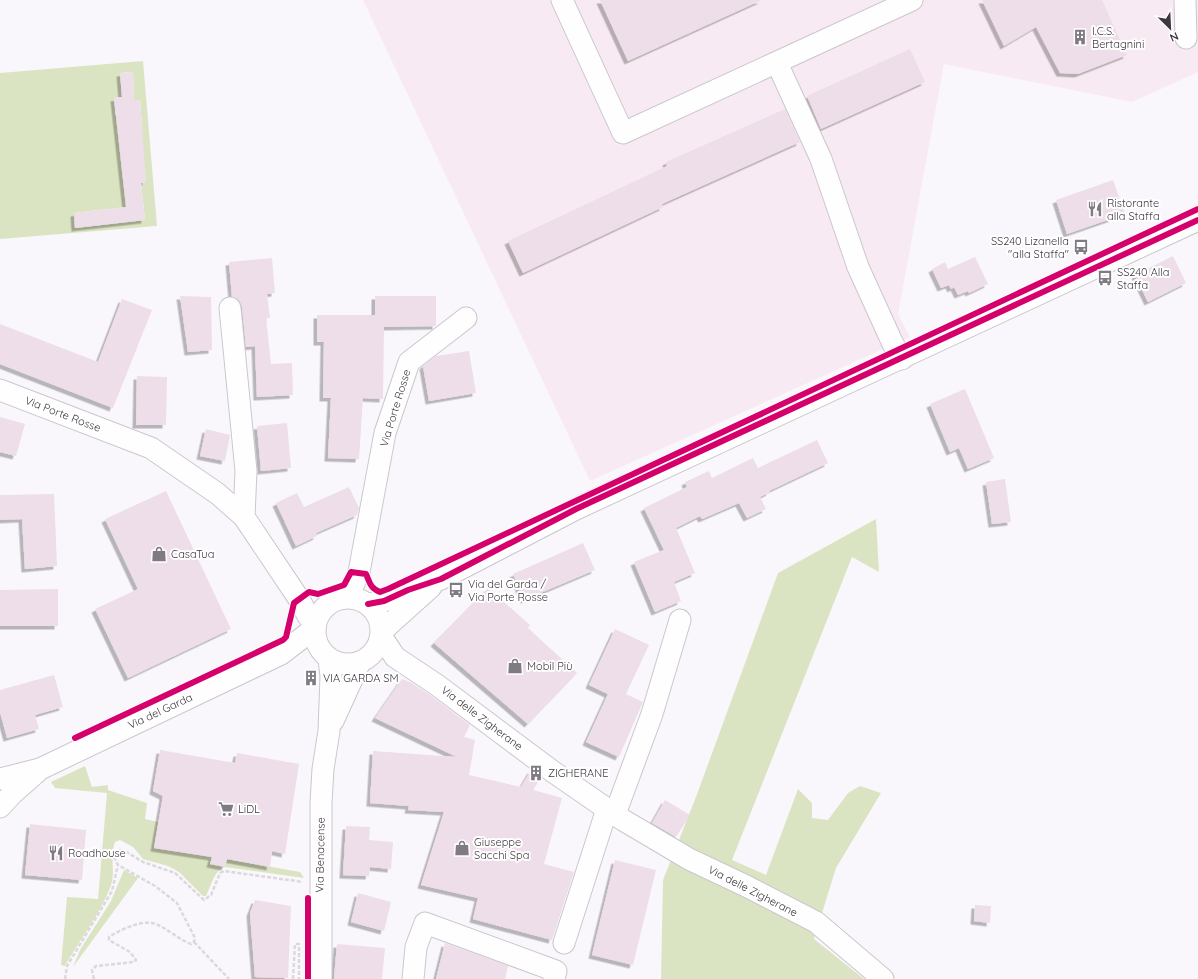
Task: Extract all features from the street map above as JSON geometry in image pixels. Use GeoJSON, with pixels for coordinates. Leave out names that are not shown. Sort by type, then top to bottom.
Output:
{"type":"FeatureCollection","features":[{"type":"Feature","properties":{"kind":"street"},"geometry":{"type":"LineString","coordinates":[[562,0],[623,133],[777,64],[912,0]]}},
{"type":"Feature","properties":{"kind":"street"},"geometry":{"type":"LineString","coordinates":[[1185,0],[1186,38]]}},
{"type":"Feature","properties":{"kind":"street"},"geometry":{"type":"LineString","coordinates":[[777,64],[821,159],[858,267],[893,344],[902,359]]}},
{"type":"Feature","properties":{"kind":"street"},"geometry":{"type":"LineString","coordinates":[[366,603],[384,601],[408,590],[441,579],[576,509],[902,359],[1198,220]]}},
{"type":"Feature","properties":{"kind":"street"},"geometry":{"type":"LineString","coordinates":[[230,308],[246,471],[244,517]]}},
{"type":"Feature","properties":{"kind":"street","name":"Via Porte Rosse"},"geometry":{"type":"LineString","coordinates":[[359,572],[385,433],[409,362],[466,318]]}},
{"type":"Feature","properties":{"kind":"street","name":"Via Porte Rosse"},"geometry":{"type":"LineString","coordinates":[[0,390],[151,448],[218,494],[244,517],[299,599],[318,620]]}},
{"type":"Feature","properties":{"kind":"street"},"geometry":{"type":"LineString","coordinates":[[344,598],[352,588],[359,572]]}},
{"type":"Feature","properties":{"kind":"street"},"geometry":{"type":"LineString","coordinates":[[359,572],[366,603]]}},
{"type":"Feature","properties":{"kind":"street"},"geometry":{"type":"LineString","coordinates":[[325,655],[344,664],[374,646],[441,579]]}},
{"type":"Feature","properties":{"kind":"street"},"geometry":{"type":"LineString","coordinates":[[344,598],[354,598],[366,603],[376,613],[374,646],[329,731],[331,676],[325,655],[316,640],[318,620],[334,601],[344,598]]}},
{"type":"Feature","properties":{"kind":"street","name":"Via del Garda"},"geometry":{"type":"LineString","coordinates":[[0,779],[40,769],[281,654],[318,620]]}},
{"type":"Feature","properties":{"kind":"street"},"geometry":{"type":"LineString","coordinates":[[564,944],[611,811],[652,714],[680,620]]}},
{"type":"Feature","properties":{"kind":"street","name":"Via delle Zigherane"},"geometry":{"type":"LineString","coordinates":[[374,646],[395,657],[437,685],[552,771],[611,811],[689,859],[816,922],[884,979]]}},
{"type":"Feature","properties":{"kind":"street","name":"Via del Garda"},"geometry":{"type":"LineString","coordinates":[[281,654],[325,655]]}},
{"type":"Feature","properties":{"kind":"street","name":"Via Benacense"},"geometry":{"type":"LineString","coordinates":[[320,979],[319,885],[323,769],[329,731]]}},
{"type":"Feature","properties":{"kind":"street","name":"Via del Garda"},"geometry":{"type":"LineString","coordinates":[[0,807],[40,769]]}},
{"type":"Feature","properties":{"kind":"street"},"geometry":{"type":"LineString","coordinates":[[413,979],[416,947],[425,924],[556,971],[554,979]]}},
{"type":"Feature","properties":{"kind":"path"},"geometry":{"type":"LineString","coordinates":[[229,979],[194,942],[195,938],[177,904],[155,886],[118,865],[115,859],[116,854],[120,850],[125,851],[142,862],[175,873],[204,900],[211,895],[220,873],[224,871],[319,885]]}},
{"type":"Feature","properties":{"kind":"path"},"geometry":{"type":"LineString","coordinates":[[65,979],[68,966],[112,891],[118,865]]}},
{"type":"Feature","properties":{"kind":"path"},"geometry":{"type":"LineString","coordinates":[[94,979],[92,970],[96,966],[134,962],[136,960],[130,952],[109,940],[109,937],[123,929],[146,923],[155,923],[188,943],[191,944],[194,942]]}},
{"type":"Feature","properties":{"kind":"path"},"geometry":{"type":"LineString","coordinates":[[293,979],[294,944],[299,944],[299,979]]}},
{"type":"Feature","properties":{"kind":"shaded area"},"geometry":{"type":"Polygon","coordinates":[[[363,0],[1198,0],[1198,72],[1132,102],[944,64],[898,314],[910,337],[590,481],[363,0]]]}},
{"type":"Feature","properties":{"kind":"green space"},"geometry":{"type":"Polygon","coordinates":[[[143,61],[157,226],[0,239],[0,73],[143,61]],[[133,72],[120,73],[122,97],[114,98],[115,115],[130,114],[142,126],[140,100],[134,100],[133,72]],[[144,165],[126,207],[74,213],[75,228],[145,220],[141,183],[146,182],[144,165]]]}},
{"type":"Feature","properties":{"kind":"green space"},"geometry":{"type":"Polygon","coordinates":[[[876,519],[879,572],[852,557],[732,860],[766,875],[798,789],[812,803],[812,818],[828,820],[848,793],[860,786],[881,793],[836,868],[814,939],[864,979],[661,979],[663,880],[696,797],[778,573],[876,519]]]}},
{"type":"Feature","properties":{"kind":"green space"},"geometry":{"type":"Polygon","coordinates":[[[85,766],[92,787],[108,785],[108,790],[147,803],[145,819],[158,822],[154,848],[212,857],[210,864],[225,866],[227,859],[300,872],[304,878],[225,867],[218,871],[206,896],[203,896],[179,872],[168,866],[143,859],[133,847],[120,840],[115,842],[113,847],[113,874],[107,895],[65,966],[61,965],[67,897],[98,899],[107,793],[55,788],[51,782],[85,766]]]}},
{"type":"Feature","properties":{"kind":"green space"},"geometry":{"type":"Polygon","coordinates":[[[124,870],[138,878],[73,967],[80,950],[111,901],[124,870]]]}},
{"type":"Feature","properties":{"kind":"building"},"geometry":{"type":"Polygon","coordinates":[[[600,0],[762,0],[628,61],[600,0]]]}},
{"type":"Feature","properties":{"kind":"building","name":"I.C.S. Bertagnini"},"geometry":{"type":"Polygon","coordinates":[[[982,0],[1102,0],[1127,55],[1078,74],[1060,73],[1036,27],[1004,46],[982,0]]]}},
{"type":"Feature","properties":{"kind":"building"},"geometry":{"type":"Polygon","coordinates":[[[910,49],[925,82],[821,129],[807,96],[910,49]]]}},
{"type":"Feature","properties":{"kind":"building"},"geometry":{"type":"Polygon","coordinates":[[[133,72],[134,100],[140,100],[146,182],[141,183],[145,220],[75,228],[74,213],[126,207],[114,98],[122,97],[120,73],[133,72]]]}},
{"type":"Feature","properties":{"kind":"building"},"geometry":{"type":"Polygon","coordinates":[[[785,109],[800,142],[662,204],[663,207],[523,273],[508,241],[667,166],[666,162],[785,109]]]}},
{"type":"Feature","properties":{"kind":"building"},"geometry":{"type":"Polygon","coordinates":[[[1113,180],[1125,214],[1067,234],[1056,200],[1113,180]]]}},
{"type":"Feature","properties":{"kind":"building"},"geometry":{"type":"Polygon","coordinates":[[[1173,256],[1186,283],[1148,302],[1135,275],[1173,256]]]}},
{"type":"Feature","properties":{"kind":"building"},"geometry":{"type":"Polygon","coordinates":[[[975,257],[988,284],[969,293],[968,291],[958,295],[954,287],[951,289],[949,285],[941,288],[932,269],[945,262],[948,269],[975,257]]]}},
{"type":"Feature","properties":{"kind":"building"},"geometry":{"type":"Polygon","coordinates":[[[272,258],[275,293],[267,294],[270,318],[266,318],[271,364],[292,363],[293,395],[257,397],[255,346],[246,347],[242,307],[239,301],[232,297],[229,262],[272,258]]]}},
{"type":"Feature","properties":{"kind":"building"},"geometry":{"type":"Polygon","coordinates":[[[180,296],[211,297],[212,350],[188,352],[180,296]]]}},
{"type":"Feature","properties":{"kind":"building"},"geometry":{"type":"Polygon","coordinates":[[[375,296],[436,296],[436,326],[384,327],[383,399],[363,398],[359,459],[328,458],[331,398],[323,398],[324,342],[317,342],[317,315],[375,315],[375,296]]]}},
{"type":"Feature","properties":{"kind":"building"},"geometry":{"type":"Polygon","coordinates":[[[122,299],[152,310],[113,408],[0,364],[0,324],[98,362],[122,299]]]}},
{"type":"Feature","properties":{"kind":"building"},"geometry":{"type":"Polygon","coordinates":[[[469,351],[476,393],[429,401],[423,366],[436,356],[469,351]]]}},
{"type":"Feature","properties":{"kind":"building"},"geometry":{"type":"Polygon","coordinates":[[[137,376],[167,377],[166,425],[136,425],[137,376]]]}},
{"type":"Feature","properties":{"kind":"building"},"geometry":{"type":"Polygon","coordinates":[[[965,389],[994,458],[968,469],[959,448],[950,452],[930,404],[965,389]]]}},
{"type":"Feature","properties":{"kind":"building"},"geometry":{"type":"Polygon","coordinates":[[[0,417],[25,424],[16,456],[0,452],[0,417]]]}},
{"type":"Feature","properties":{"kind":"building"},"geometry":{"type":"Polygon","coordinates":[[[287,423],[291,468],[261,471],[257,426],[287,423]]]}},
{"type":"Feature","properties":{"kind":"building"},"geometry":{"type":"Polygon","coordinates":[[[206,429],[230,435],[225,461],[200,456],[206,429]]]}},
{"type":"Feature","properties":{"kind":"building"},"geometry":{"type":"Polygon","coordinates":[[[817,440],[828,463],[769,491],[770,492],[760,497],[766,509],[747,518],[739,503],[702,519],[700,516],[676,528],[695,573],[674,582],[681,601],[655,612],[634,562],[664,550],[644,508],[687,487],[685,482],[709,471],[712,478],[753,458],[758,468],[817,440]]]}},
{"type":"Feature","properties":{"kind":"building"},"geometry":{"type":"Polygon","coordinates":[[[1005,479],[1011,522],[992,524],[986,482],[1005,479]]]}},
{"type":"Feature","properties":{"kind":"building"},"geometry":{"type":"Polygon","coordinates":[[[349,487],[359,508],[357,515],[316,533],[317,536],[296,546],[276,503],[297,493],[304,507],[349,487]]]}},
{"type":"Feature","properties":{"kind":"building","name":"CasaTua"},"geometry":{"type":"Polygon","coordinates":[[[166,491],[231,629],[128,678],[95,609],[138,589],[105,519],[166,491]]]}},
{"type":"Feature","properties":{"kind":"building"},"geometry":{"type":"Polygon","coordinates":[[[54,494],[57,566],[25,569],[22,519],[0,520],[0,495],[54,494]]]}},
{"type":"Feature","properties":{"kind":"building"},"geometry":{"type":"Polygon","coordinates":[[[583,543],[595,570],[524,600],[513,574],[583,543]]]}},
{"type":"Feature","properties":{"kind":"building","name":"Mobil Più"},"geometry":{"type":"Polygon","coordinates":[[[488,588],[530,625],[528,628],[577,673],[528,724],[434,643],[488,588]]]}},
{"type":"Feature","properties":{"kind":"building"},"geometry":{"type":"Polygon","coordinates":[[[58,589],[58,626],[0,626],[0,590],[58,589]]]}},
{"type":"Feature","properties":{"kind":"building"},"geometry":{"type":"Polygon","coordinates":[[[615,629],[649,645],[626,694],[643,702],[619,757],[586,742],[608,694],[589,685],[615,629]]]}},
{"type":"Feature","properties":{"kind":"building"},"geometry":{"type":"Polygon","coordinates":[[[54,675],[63,707],[35,715],[39,729],[7,738],[0,712],[0,690],[54,675]]]}},
{"type":"Feature","properties":{"kind":"building"},"geometry":{"type":"Polygon","coordinates":[[[402,679],[410,682],[430,695],[470,725],[464,737],[475,740],[469,775],[521,787],[531,770],[541,777],[533,790],[562,798],[544,864],[574,872],[552,940],[473,919],[478,898],[421,885],[444,812],[408,810],[409,806],[370,803],[373,751],[457,757],[375,718],[402,679]]]}},
{"type":"Feature","properties":{"kind":"building","name":"LiDL"},"geometry":{"type":"Polygon","coordinates":[[[160,750],[235,763],[237,753],[299,764],[285,854],[272,851],[270,867],[227,859],[225,867],[210,864],[212,857],[154,848],[163,796],[153,791],[160,750]]]}},
{"type":"Feature","properties":{"kind":"building"},"geometry":{"type":"Polygon","coordinates":[[[665,800],[690,815],[676,837],[652,823],[665,800]]]}},
{"type":"Feature","properties":{"kind":"building","name":"Roadhouse"},"geometry":{"type":"Polygon","coordinates":[[[30,824],[86,830],[82,880],[25,875],[30,824]]]}},
{"type":"Feature","properties":{"kind":"building"},"geometry":{"type":"Polygon","coordinates":[[[346,826],[370,827],[369,840],[393,842],[391,869],[370,867],[369,876],[343,875],[346,826]]]}},
{"type":"Feature","properties":{"kind":"building"},"geometry":{"type":"Polygon","coordinates":[[[615,860],[656,870],[633,965],[592,955],[615,860]]]}},
{"type":"Feature","properties":{"kind":"building"},"geometry":{"type":"Polygon","coordinates":[[[358,893],[391,902],[384,931],[351,922],[358,893]]]}},
{"type":"Feature","properties":{"kind":"building"},"geometry":{"type":"Polygon","coordinates":[[[255,900],[291,906],[288,978],[255,977],[250,913],[255,900]]]}},
{"type":"Feature","properties":{"kind":"building"},"geometry":{"type":"Polygon","coordinates":[[[975,905],[991,906],[990,923],[974,921],[975,905]]]}},
{"type":"Feature","properties":{"kind":"building"},"geometry":{"type":"Polygon","coordinates":[[[445,943],[508,966],[505,979],[436,979],[445,943]]]}},
{"type":"Feature","properties":{"kind":"building"},"geometry":{"type":"Polygon","coordinates":[[[337,944],[385,948],[382,979],[334,979],[337,944]]]}},
{"type":"Feature","properties":{"kind":"cycle path"},"geometry":{"type":"LineString","coordinates":[[75,738],[283,640],[286,637],[294,603],[309,592],[318,594],[344,585],[351,572],[366,574],[372,587],[380,592],[388,589],[1198,209]]}},
{"type":"Feature","properties":{"kind":"cycle path"},"geometry":{"type":"LineString","coordinates":[[368,604],[384,601],[408,590],[441,579],[576,509],[1198,220]]}},
{"type":"Feature","properties":{"kind":"cycle path"},"geometry":{"type":"LineString","coordinates":[[308,898],[308,979]]}},
{"type":"Feature","properties":{"kind":"place","name":"I.C.S. Bertagnini"},"geometry":{"type":"Point","coordinates":[1080,37]}},
{"type":"Feature","properties":{"kind":"place","name":"Ristorante alla Staffa"},"geometry":{"type":"Point","coordinates":[1095,209]}},
{"type":"Feature","properties":{"kind":"place","name":"SS240 Lizanella \"alla Staffa\""},"geometry":{"type":"Point","coordinates":[1081,247]}},
{"type":"Feature","properties":{"kind":"place","name":"SS240 Alla Staffa"},"geometry":{"type":"Point","coordinates":[1105,278]}},
{"type":"Feature","properties":{"kind":"place","name":"CasaTua"},"geometry":{"type":"Point","coordinates":[159,554]}},
{"type":"Feature","properties":{"kind":"place","name":"Via del Garda / Via Porte Rosse"},"geometry":{"type":"Point","coordinates":[456,590]}},
{"type":"Feature","properties":{"kind":"place","name":"Mobil Più"},"geometry":{"type":"Point","coordinates":[515,666]}},
{"type":"Feature","properties":{"kind":"place","name":"VIA GARDA SM"},"geometry":{"type":"Point","coordinates":[311,678]}},
{"type":"Feature","properties":{"kind":"place","name":"ZIGHERANE"},"geometry":{"type":"Point","coordinates":[536,773]}},
{"type":"Feature","properties":{"kind":"place","name":"LiDL"},"geometry":{"type":"Point","coordinates":[226,809]}},
{"type":"Feature","properties":{"kind":"place","name":"Giuseppe Sacchi Spa"},"geometry":{"type":"Point","coordinates":[462,848]}},
{"type":"Feature","properties":{"kind":"place","name":"Roadhouse"},"geometry":{"type":"Point","coordinates":[56,853]}}]}
